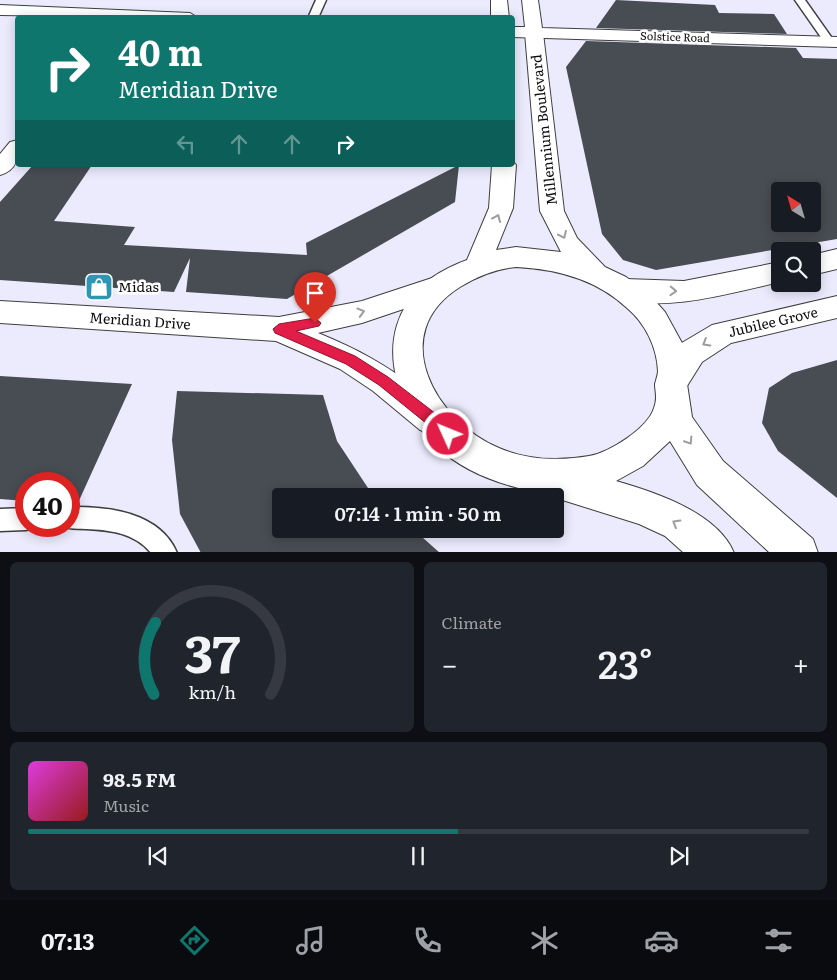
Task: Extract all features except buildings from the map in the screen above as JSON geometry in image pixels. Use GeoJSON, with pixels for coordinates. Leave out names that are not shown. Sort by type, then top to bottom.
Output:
{"type":"FeatureCollection","features":[{"type":"Feature","properties":{"kind":"street"},"geometry":{"type":"LineString","coordinates":[[126,15],[140,0]]}},
{"type":"Feature","properties":{"kind":"street"},"geometry":{"type":"LineString","coordinates":[[499,0],[500,15]]}},
{"type":"Feature","properties":{"kind":"street","name":"Millennium Boulevard"},"geometry":{"type":"LineString","coordinates":[[530,0],[523,32],[552,210],[567,243],[598,273],[624,290],[648,313],[666,341],[674,371],[672,390],[666,416],[654,435],[638,451],[616,464],[582,474],[564,476],[535,475],[515,470],[478,456],[448,434],[435,421],[422,403],[413,384],[408,345],[411,328],[418,311],[435,288],[480,263],[500,258],[532,256],[566,262],[598,273]]}},
{"type":"Feature","properties":{"kind":"street"},"geometry":{"type":"LineString","coordinates":[[0,10],[104,15]]}},
{"type":"Feature","properties":{"kind":"street","name":"Solstice Road"},"geometry":{"type":"LineString","coordinates":[[523,32],[833,42]]}},
{"type":"Feature","properties":{"kind":"street"},"geometry":{"type":"LineString","coordinates":[[0,168],[15,150]]}},
{"type":"Feature","properties":{"kind":"street"},"geometry":{"type":"LineString","coordinates":[[480,263],[484,248],[501,208],[504,167]]}},
{"type":"Feature","properties":{"kind":"street"},"geometry":{"type":"LineString","coordinates":[[821,263],[837,259]]}},
{"type":"Feature","properties":{"kind":"street"},"geometry":{"type":"LineString","coordinates":[[624,290],[684,292],[771,274]]}},
{"type":"Feature","properties":{"kind":"street","name":"Meridian Drive"},"geometry":{"type":"LineString","coordinates":[[0,312],[279,329],[362,312],[435,288]]}},
{"type":"Feature","properties":{"kind":"street","name":"Jubilee Grove"},"geometry":{"type":"LineString","coordinates":[[672,390],[691,353],[722,333],[837,307]]}},
{"type":"Feature","properties":{"kind":"street","name":"Meridian Drive"},"geometry":{"type":"LineString","coordinates":[[279,329],[351,360],[384,381],[435,421]]}},
{"type":"Feature","properties":{"kind":"street"},"geometry":{"type":"LineString","coordinates":[[672,390],[676,421],[710,473],[799,552]]}},
{"type":"Feature","properties":{"kind":"street"},"geometry":{"type":"LineString","coordinates":[[535,475],[644,507],[678,523],[715,552]]}},
{"type":"Feature","properties":{"kind":"lane"},"geometry":{"type":"LineString","coordinates":[[314,15],[321,0]]}},
{"type":"Feature","properties":{"kind":"lane"},"geometry":{"type":"LineString","coordinates":[[800,0],[833,42]]}},
{"type":"Feature","properties":{"kind":"lane"},"geometry":{"type":"LineString","coordinates":[[80,519],[117,521],[144,532],[166,552]]}},
{"type":"Feature","properties":{"kind":"lane"},"geometry":{"type":"LineString","coordinates":[[0,520],[15,520]]}},
{"type":"Feature","properties":{"kind":"place","name":"Midas"},"geometry":{"type":"Point","coordinates":[99,287]}},
{"type":"Feature","properties":{"kind":"route"},"geometry":{"type":"LineString","coordinates":[[315,323],[279,329],[318,344],[351,360],[384,381],[435,421],[448,434]]}}]}
